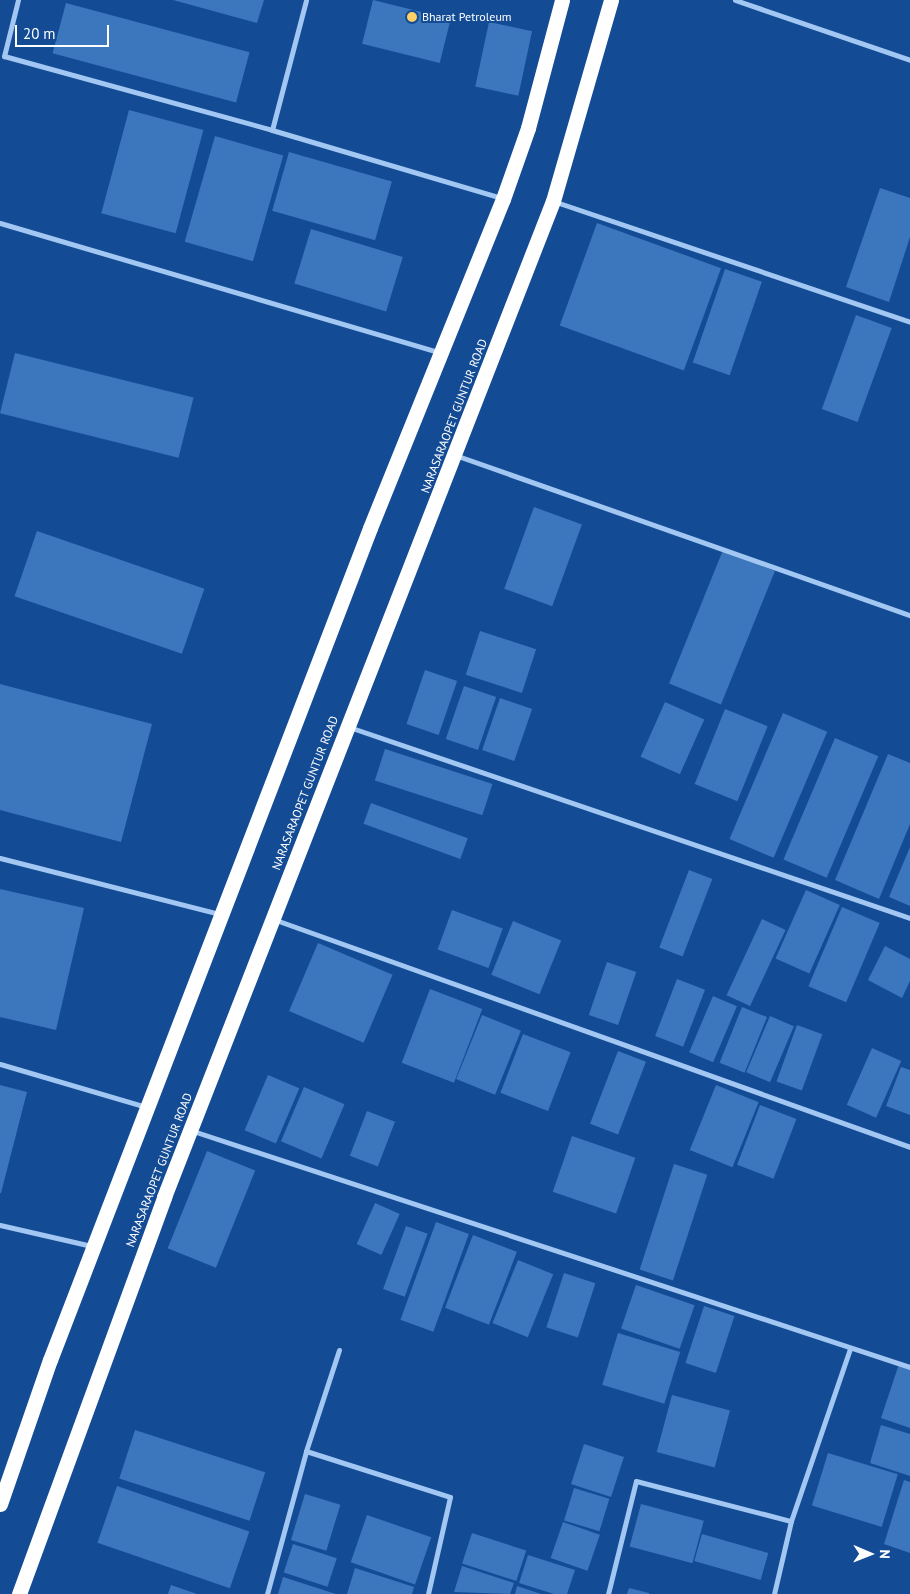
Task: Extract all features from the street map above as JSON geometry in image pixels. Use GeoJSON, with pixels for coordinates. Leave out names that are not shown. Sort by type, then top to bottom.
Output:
{"type":"FeatureCollection","features":[{"type":"Feature","properties":{"kind":"highway"},"geometry":{"type":"LineString","coordinates":[[0,1504],[94,1247],[221,914],[440,352],[503,199],[528,128],[562,0]]}},
{"type":"Feature","properties":{"kind":"highway","name":"NARASARAOPET GUNTUR ROAD"},"geometry":{"type":"LineString","coordinates":[[19,1594],[190,1130],[346,726],[455,455],[553,201],[611,0]]}},
{"type":"Feature","properties":{"kind":"street"},"geometry":{"type":"LineString","coordinates":[[18,0],[4,56],[272,130],[503,199]]}},
{"type":"Feature","properties":{"kind":"street"},"geometry":{"type":"LineString","coordinates":[[272,130],[306,0]]}},
{"type":"Feature","properties":{"kind":"street"},"geometry":{"type":"LineString","coordinates":[[735,0],[910,60]]}},
{"type":"Feature","properties":{"kind":"street"},"geometry":{"type":"LineString","coordinates":[[553,201],[910,322]]}},
{"type":"Feature","properties":{"kind":"street"},"geometry":{"type":"LineString","coordinates":[[0,223],[440,352]]}},
{"type":"Feature","properties":{"kind":"street"},"geometry":{"type":"LineString","coordinates":[[455,455],[910,615]]}},
{"type":"Feature","properties":{"kind":"street"},"geometry":{"type":"LineString","coordinates":[[346,726],[910,918]]}},
{"type":"Feature","properties":{"kind":"street"},"geometry":{"type":"LineString","coordinates":[[0,858],[221,914]]}},
{"type":"Feature","properties":{"kind":"street"},"geometry":{"type":"LineString","coordinates":[[272,919],[910,1147]]}},
{"type":"Feature","properties":{"kind":"street"},"geometry":{"type":"LineString","coordinates":[[0,1064],[147,1107]]}},
{"type":"Feature","properties":{"kind":"street"},"geometry":{"type":"LineString","coordinates":[[190,1130],[910,1368]]}},
{"type":"Feature","properties":{"kind":"street"},"geometry":{"type":"LineString","coordinates":[[0,1225],[94,1247]]}},
{"type":"Feature","properties":{"kind":"street"},"geometry":{"type":"LineString","coordinates":[[774,1594],[791,1521],[850,1349]]}},
{"type":"Feature","properties":{"kind":"street"},"geometry":{"type":"LineString","coordinates":[[267,1594],[306,1450],[339,1350]]}},
{"type":"Feature","properties":{"kind":"street"},"geometry":{"type":"LineString","coordinates":[[306,1450],[450,1497],[428,1594]]}},
{"type":"Feature","properties":{"kind":"street"},"geometry":{"type":"LineString","coordinates":[[608,1594],[636,1481],[791,1521]]}},
{"type":"Feature","properties":{"kind":"building"},"geometry":{"type":"Polygon","coordinates":[[[173,0],[264,0],[257,23],[173,0]]]}},
{"type":"Feature","properties":{"kind":"building"},"geometry":{"type":"Polygon","coordinates":[[[373,0],[451,19],[440,63],[362,44],[373,0]]]}},
{"type":"Feature","properties":{"kind":"building"},"geometry":{"type":"Polygon","coordinates":[[[66,3],[250,52],[236,102],[53,53],[66,3]]]}},
{"type":"Feature","properties":{"kind":"building"},"geometry":{"type":"Polygon","coordinates":[[[489,22],[532,31],[518,96],[475,87],[489,22]]]}},
{"type":"Feature","properties":{"kind":"building"},"geometry":{"type":"Polygon","coordinates":[[[129,110],[203,130],[176,233],[101,213],[129,110]]]}},
{"type":"Feature","properties":{"kind":"building"},"geometry":{"type":"Polygon","coordinates":[[[215,136],[283,156],[253,261],[185,242],[215,136]]]}},
{"type":"Feature","properties":{"kind":"building"},"geometry":{"type":"Polygon","coordinates":[[[289,152],[392,181],[375,240],[272,211],[289,152]]]}},
{"type":"Feature","properties":{"kind":"building"},"geometry":{"type":"Polygon","coordinates":[[[880,188],[910,198],[910,237],[889,302],[846,287],[880,188]]]}},
{"type":"Feature","properties":{"kind":"building"},"geometry":{"type":"Polygon","coordinates":[[[597,223],[721,268],[684,371],[560,325],[597,223]]]}},
{"type":"Feature","properties":{"kind":"building"},"geometry":{"type":"Polygon","coordinates":[[[311,229],[403,257],[386,312],[294,284],[311,229]]]}},
{"type":"Feature","properties":{"kind":"building"},"geometry":{"type":"Polygon","coordinates":[[[725,269],[762,282],[730,375],[693,363],[725,269]]]}},
{"type":"Feature","properties":{"kind":"building"},"geometry":{"type":"Polygon","coordinates":[[[856,315],[892,328],[858,422],[822,409],[856,315]]]}},
{"type":"Feature","properties":{"kind":"building"},"geometry":{"type":"Polygon","coordinates":[[[15,353],[194,398],[179,458],[0,413],[15,353]]]}},
{"type":"Feature","properties":{"kind":"building"},"geometry":{"type":"Polygon","coordinates":[[[534,507],[582,524],[552,606],[504,589],[534,507]]]}},
{"type":"Feature","properties":{"kind":"building"},"geometry":{"type":"Polygon","coordinates":[[[37,531],[204,589],[182,654],[15,596],[37,531]]]}},
{"type":"Feature","properties":{"kind":"building"},"geometry":{"type":"Polygon","coordinates":[[[723,550],[775,571],[721,704],[669,684],[723,550]]]}},
{"type":"Feature","properties":{"kind":"building"},"geometry":{"type":"Polygon","coordinates":[[[480,631],[536,649],[522,693],[466,675],[480,631]]]}},
{"type":"Feature","properties":{"kind":"building"},"geometry":{"type":"Polygon","coordinates":[[[425,670],[457,681],[439,735],[406,724],[425,670]]]}},
{"type":"Feature","properties":{"kind":"building"},"geometry":{"type":"Polygon","coordinates":[[[0,684],[152,724],[121,842],[0,810],[0,684]]]}},
{"type":"Feature","properties":{"kind":"building"},"geometry":{"type":"Polygon","coordinates":[[[464,686],[496,697],[478,750],[446,739],[464,686]]]}},
{"type":"Feature","properties":{"kind":"building"},"geometry":{"type":"Polygon","coordinates":[[[500,698],[532,709],[514,761],[482,750],[500,698]]]}},
{"type":"Feature","properties":{"kind":"building"},"geometry":{"type":"Polygon","coordinates":[[[665,702],[704,719],[680,774],[641,757],[665,702]]]}},
{"type":"Feature","properties":{"kind":"building"},"geometry":{"type":"Polygon","coordinates":[[[725,709],[768,726],[737,801],[695,784],[725,709]]]}},
{"type":"Feature","properties":{"kind":"building"},"geometry":{"type":"Polygon","coordinates":[[[783,713],[827,732],[774,858],[729,839],[783,713]]]}},
{"type":"Feature","properties":{"kind":"building"},"geometry":{"type":"Polygon","coordinates":[[[835,738],[878,756],[827,878],[783,860],[835,738]]]}},
{"type":"Feature","properties":{"kind":"building"},"geometry":{"type":"Polygon","coordinates":[[[385,749],[492,784],[482,815],[375,780],[385,749]]]}},
{"type":"Feature","properties":{"kind":"building"},"geometry":{"type":"Polygon","coordinates":[[[888,754],[910,763],[910,824],[879,899],[835,880],[888,754]]]}},
{"type":"Feature","properties":{"kind":"building"},"geometry":{"type":"Polygon","coordinates":[[[371,803],[468,838],[460,859],[363,824],[371,803]]]}},
{"type":"Feature","properties":{"kind":"building"},"geometry":{"type":"Polygon","coordinates":[[[910,847],[910,906],[889,897],[910,847]]]}},
{"type":"Feature","properties":{"kind":"building"},"geometry":{"type":"Polygon","coordinates":[[[689,870],[712,879],[683,956],[659,947],[689,870]]]}},
{"type":"Feature","properties":{"kind":"building"},"geometry":{"type":"Polygon","coordinates":[[[0,889],[84,908],[56,1030],[0,1017],[0,889]]]}},
{"type":"Feature","properties":{"kind":"building"},"geometry":{"type":"Polygon","coordinates":[[[806,890],[840,905],[809,974],[775,959],[806,890]]]}},
{"type":"Feature","properties":{"kind":"building"},"geometry":{"type":"Polygon","coordinates":[[[842,907],[880,923],[846,1002],[808,986],[842,907]]]}},
{"type":"Feature","properties":{"kind":"building"},"geometry":{"type":"Polygon","coordinates":[[[452,910],[503,928],[488,968],[438,949],[452,910]]]}},
{"type":"Feature","properties":{"kind":"building"},"geometry":{"type":"Polygon","coordinates":[[[762,919],[786,930],[750,1006],[727,995],[762,919]]]}},
{"type":"Feature","properties":{"kind":"building"},"geometry":{"type":"Polygon","coordinates":[[[513,921],[561,940],[539,994],[491,975],[513,921]]]}},
{"type":"Feature","properties":{"kind":"building"},"geometry":{"type":"Polygon","coordinates":[[[318,943],[393,975],[364,1043],[289,1011],[318,943]]]}},
{"type":"Feature","properties":{"kind":"building"},"geometry":{"type":"Polygon","coordinates":[[[885,946],[910,959],[910,981],[902,998],[868,980],[885,946]]]}},
{"type":"Feature","properties":{"kind":"building"},"geometry":{"type":"Polygon","coordinates":[[[607,962],[636,972],[618,1025],[589,1015],[607,962]]]}},
{"type":"Feature","properties":{"kind":"building"},"geometry":{"type":"Polygon","coordinates":[[[677,979],[705,990],[683,1047],[655,1036],[677,979]]]}},
{"type":"Feature","properties":{"kind":"building"},"geometry":{"type":"Polygon","coordinates":[[[430,989],[482,1009],[454,1083],[402,1063],[430,989]]]}},
{"type":"Feature","properties":{"kind":"building"},"geometry":{"type":"Polygon","coordinates":[[[713,996],[737,1006],[713,1062],[689,1052],[713,996]]]}},
{"type":"Feature","properties":{"kind":"building"},"geometry":{"type":"Polygon","coordinates":[[[742,1007],[767,1017],[745,1073],[720,1063],[742,1007]]]}},
{"type":"Feature","properties":{"kind":"building"},"geometry":{"type":"Polygon","coordinates":[[[482,1015],[521,1031],[495,1095],[456,1079],[482,1015]]]}},
{"type":"Feature","properties":{"kind":"building"},"geometry":{"type":"Polygon","coordinates":[[[770,1016],[794,1026],[770,1082],[746,1072],[770,1016]]]}},
{"type":"Feature","properties":{"kind":"building"},"geometry":{"type":"Polygon","coordinates":[[[797,1025],[822,1034],[802,1091],[776,1081],[797,1025]]]}},
{"type":"Feature","properties":{"kind":"building"},"geometry":{"type":"Polygon","coordinates":[[[523,1034],[571,1052],[548,1111],[500,1093],[523,1034]]]}},
{"type":"Feature","properties":{"kind":"building"},"geometry":{"type":"Polygon","coordinates":[[[872,1048],[901,1061],[876,1118],[847,1105],[872,1048]]]}},
{"type":"Feature","properties":{"kind":"building"},"geometry":{"type":"Polygon","coordinates":[[[618,1051],[646,1062],[618,1135],[590,1124],[618,1051]]]}},
{"type":"Feature","properties":{"kind":"building"},"geometry":{"type":"Polygon","coordinates":[[[901,1067],[910,1070],[910,1115],[886,1106],[901,1067]]]}},
{"type":"Feature","properties":{"kind":"building"},"geometry":{"type":"Polygon","coordinates":[[[268,1075],[299,1088],[276,1144],[245,1130],[268,1075]]]}},
{"type":"Feature","properties":{"kind":"building"},"geometry":{"type":"Polygon","coordinates":[[[0,1085],[27,1092],[1,1193],[0,1193],[0,1085]]]}},
{"type":"Feature","properties":{"kind":"building"},"geometry":{"type":"Polygon","coordinates":[[[716,1085],[759,1102],[732,1167],[690,1150],[716,1085]]]}},
{"type":"Feature","properties":{"kind":"building"},"geometry":{"type":"Polygon","coordinates":[[[304,1087],[345,1104],[321,1159],[281,1141],[304,1087]]]}},
{"type":"Feature","properties":{"kind":"building"},"geometry":{"type":"Polygon","coordinates":[[[760,1105],[796,1119],[773,1179],[737,1165],[760,1105]]]}},
{"type":"Feature","properties":{"kind":"building"},"geometry":{"type":"Polygon","coordinates":[[[367,1111],[395,1122],[378,1167],[350,1156],[367,1111]]]}},
{"type":"Feature","properties":{"kind":"building"},"geometry":{"type":"Polygon","coordinates":[[[572,1136],[635,1158],[616,1214],[553,1192],[572,1136]]]}},
{"type":"Feature","properties":{"kind":"building"},"geometry":{"type":"Polygon","coordinates":[[[207,1151],[255,1170],[216,1268],[168,1248],[207,1151]]]}},
{"type":"Feature","properties":{"kind":"building"},"geometry":{"type":"Polygon","coordinates":[[[674,1164],[707,1175],[673,1280],[640,1270],[674,1164]]]}},
{"type":"Feature","properties":{"kind":"building"},"geometry":{"type":"Polygon","coordinates":[[[375,1203],[400,1214],[381,1255],[357,1244],[375,1203]]]}},
{"type":"Feature","properties":{"kind":"building"},"geometry":{"type":"Polygon","coordinates":[[[436,1222],[469,1234],[433,1332],[400,1320],[436,1222]]]}},
{"type":"Feature","properties":{"kind":"building"},"geometry":{"type":"Polygon","coordinates":[[[406,1226],[428,1234],[405,1297],[383,1289],[406,1226]]]}},
{"type":"Feature","properties":{"kind":"building"},"geometry":{"type":"Polygon","coordinates":[[[473,1235],[517,1252],[489,1325],[445,1308],[473,1235]]]}},
{"type":"Feature","properties":{"kind":"building"},"geometry":{"type":"Polygon","coordinates":[[[518,1260],[553,1274],[528,1337],[493,1323],[518,1260]]]}},
{"type":"Feature","properties":{"kind":"building"},"geometry":{"type":"Polygon","coordinates":[[[564,1273],[595,1283],[578,1337],[546,1327],[564,1273]]]}},
{"type":"Feature","properties":{"kind":"building"},"geometry":{"type":"Polygon","coordinates":[[[636,1285],[695,1305],[680,1349],[621,1328],[636,1285]]]}},
{"type":"Feature","properties":{"kind":"building"},"geometry":{"type":"Polygon","coordinates":[[[704,1306],[734,1316],[716,1373],[685,1363],[704,1306]]]}},
{"type":"Feature","properties":{"kind":"building"},"geometry":{"type":"Polygon","coordinates":[[[618,1333],[680,1352],[664,1404],[602,1385],[618,1333]]]}},
{"type":"Feature","properties":{"kind":"building"},"geometry":{"type":"Polygon","coordinates":[[[899,1364],[910,1368],[910,1428],[881,1418],[899,1364]]]}},
{"type":"Feature","properties":{"kind":"building"},"geometry":{"type":"Polygon","coordinates":[[[672,1395],[730,1411],[715,1468],[657,1452],[672,1395]]]}},
{"type":"Feature","properties":{"kind":"building"},"geometry":{"type":"Polygon","coordinates":[[[881,1425],[910,1434],[910,1476],[870,1463],[881,1425]]]}},
{"type":"Feature","properties":{"kind":"building"},"geometry":{"type":"Polygon","coordinates":[[[135,1430],[265,1472],[250,1521],[119,1479],[135,1430]]]}},
{"type":"Feature","properties":{"kind":"building"},"geometry":{"type":"Polygon","coordinates":[[[584,1444],[624,1457],[611,1497],[571,1484],[584,1444]]]}},
{"type":"Feature","properties":{"kind":"building"},"geometry":{"type":"Polygon","coordinates":[[[828,1453],[898,1474],[882,1527],[812,1506],[828,1453]]]}},
{"type":"Feature","properties":{"kind":"building"},"geometry":{"type":"Polygon","coordinates":[[[904,1480],[910,1482],[910,1553],[884,1544],[904,1480]]]}},
{"type":"Feature","properties":{"kind":"building"},"geometry":{"type":"Polygon","coordinates":[[[117,1486],[249,1532],[230,1588],[97,1543],[117,1486]]]}},
{"type":"Feature","properties":{"kind":"building"},"geometry":{"type":"Polygon","coordinates":[[[574,1488],[609,1499],[599,1531],[564,1521],[574,1488]]]}},
{"type":"Feature","properties":{"kind":"building"},"geometry":{"type":"Polygon","coordinates":[[[305,1494],[340,1505],[326,1551],[291,1540],[305,1494]]]}},
{"type":"Feature","properties":{"kind":"building"},"geometry":{"type":"Polygon","coordinates":[[[641,1504],[704,1521],[692,1563],[630,1547],[641,1504]]]}},
{"type":"Feature","properties":{"kind":"building"},"geometry":{"type":"Polygon","coordinates":[[[367,1515],[431,1537],[415,1584],[351,1562],[367,1515]]]}},
{"type":"Feature","properties":{"kind":"building"},"geometry":{"type":"Polygon","coordinates":[[[563,1522],[600,1535],[588,1571],[551,1558],[563,1522]]]}},
{"type":"Feature","properties":{"kind":"building"},"geometry":{"type":"Polygon","coordinates":[[[472,1533],[526,1551],[516,1581],[462,1563],[472,1533]]]}},
{"type":"Feature","properties":{"kind":"building"},"geometry":{"type":"Polygon","coordinates":[[[702,1534],[768,1553],[761,1580],[694,1561],[702,1534]]]}},
{"type":"Feature","properties":{"kind":"building"},"geometry":{"type":"Polygon","coordinates":[[[293,1544],[337,1558],[327,1587],[284,1573],[293,1544]]]}},
{"type":"Feature","properties":{"kind":"building"},"geometry":{"type":"Polygon","coordinates":[[[528,1555],[575,1570],[567,1594],[554,1594],[519,1583],[528,1555]]]}},
{"type":"Feature","properties":{"kind":"building"},"geometry":{"type":"Polygon","coordinates":[[[462,1566],[514,1583],[510,1594],[454,1592],[462,1566]]]}},
{"type":"Feature","properties":{"kind":"building"},"geometry":{"type":"Polygon","coordinates":[[[355,1568],[414,1587],[412,1594],[347,1594],[355,1568]]]}},
{"type":"Feature","properties":{"kind":"building"},"geometry":{"type":"Polygon","coordinates":[[[283,1577],[336,1594],[278,1594],[283,1577]]]}},
{"type":"Feature","properties":{"kind":"building"},"geometry":{"type":"Polygon","coordinates":[[[171,1585],[197,1594],[168,1594],[171,1585]]]}},
{"type":"Feature","properties":{"kind":"building"},"geometry":{"type":"Polygon","coordinates":[[[517,1586],[541,1594],[515,1594],[517,1586]]]}},
{"type":"Feature","properties":{"kind":"building"},"geometry":{"type":"Polygon","coordinates":[[[629,1588],[649,1593],[649,1594],[627,1594],[629,1588]]]}},
{"type":"Feature","properties":{"kind":"place","name":"Bharat Petroleum"},"geometry":{"type":"Point","coordinates":[412,17]}}]}
